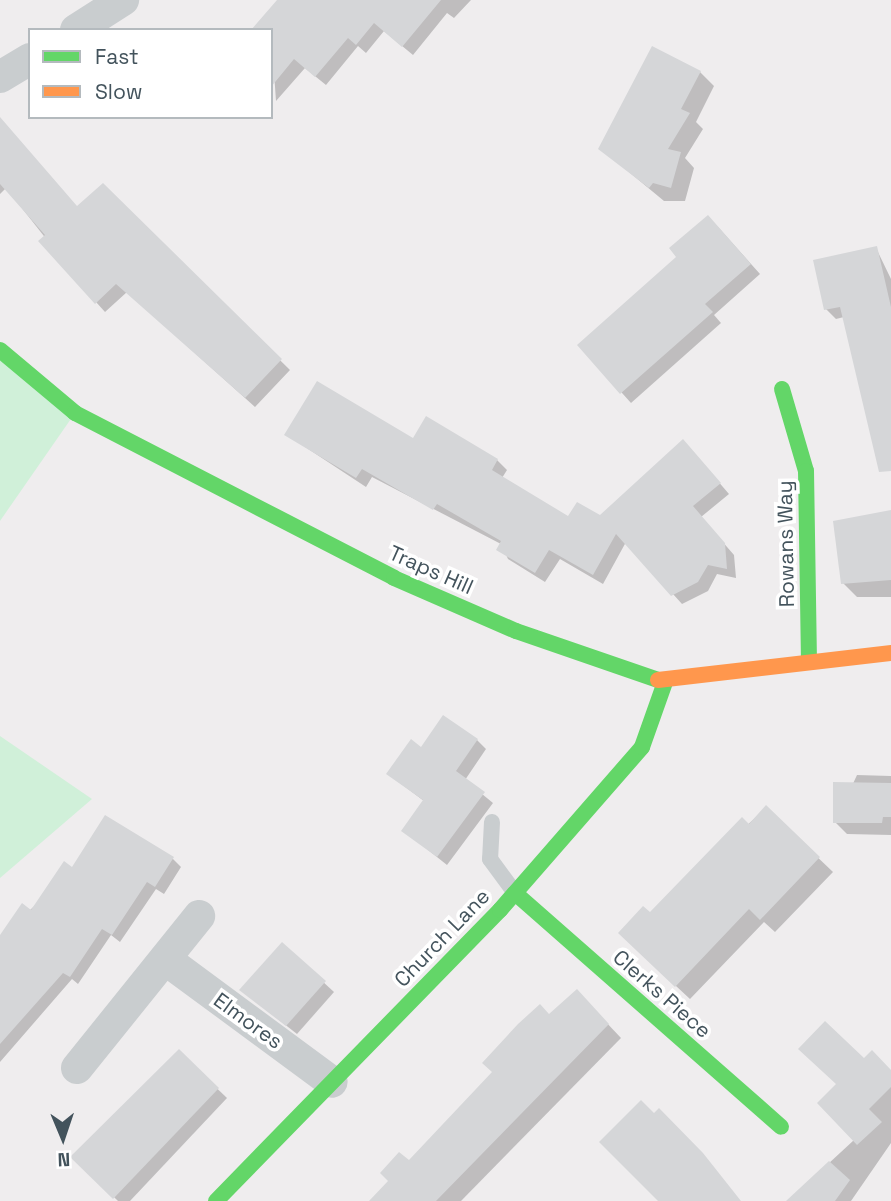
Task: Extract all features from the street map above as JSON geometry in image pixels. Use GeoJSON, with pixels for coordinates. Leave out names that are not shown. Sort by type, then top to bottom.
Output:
{"type":"FeatureCollection","features":[{"type":"Feature","properties":{"kind":"street"},"geometry":{"type":"LineString","coordinates":[[79,28],[123,0]]}},
{"type":"Feature","properties":{"kind":"street"},"geometry":{"type":"LineString","coordinates":[[0,77],[28,60]]}},
{"type":"Feature","properties":{"kind":"street","name":"Traps Hill"},"geometry":{"type":"LineString","coordinates":[[0,350],[75,413],[394,578],[516,631],[665,682],[809,660],[891,653]]}},
{"type":"Feature","properties":{"kind":"street","name":"Rowans Way"},"geometry":{"type":"LineString","coordinates":[[782,389],[806,471],[809,660]]}},
{"type":"Feature","properties":{"kind":"street","name":"Church Lane"},"geometry":{"type":"LineString","coordinates":[[216,1201],[515,893],[642,747],[665,682]]}},
{"type":"Feature","properties":{"kind":"street","name":"Clerks Piece"},"geometry":{"type":"LineString","coordinates":[[515,893],[782,1127]]}},
{"type":"Feature","properties":{"kind":"street"},"geometry":{"type":"LineString","coordinates":[[77,1068],[199,916]]}},
{"type":"Feature","properties":{"kind":"street","name":"Elmores"},"geometry":{"type":"LineString","coordinates":[[164,959],[332,1082]]}},
{"type":"Feature","properties":{"kind":"lane"},"geometry":{"type":"LineString","coordinates":[[492,822],[490,859],[515,893]]}},
{"type":"Feature","properties":{"kind":"green space"},"geometry":{"type":"Polygon","coordinates":[[[0,360],[75,413],[0,521],[0,360]]]}},
{"type":"Feature","properties":{"kind":"green space"},"geometry":{"type":"Polygon","coordinates":[[[0,736],[92,799],[0,878],[0,736]]]}},
{"type":"Feature","properties":{"kind":"building"},"geometry":{"type":"Polygon","coordinates":[[[277,0],[441,0],[402,47],[374,23],[356,45],[348,38],[315,77],[294,59],[273,85],[273,28],[253,28],[277,0]]]}},
{"type":"Feature","properties":{"kind":"building"},"geometry":{"type":"Polygon","coordinates":[[[652,46],[701,71],[681,109],[690,113],[668,149],[681,152],[671,188],[653,183],[649,188],[598,149],[652,46]]]}},
{"type":"Feature","properties":{"kind":"building"},"geometry":{"type":"Polygon","coordinates":[[[0,117],[77,206],[103,183],[282,359],[245,398],[116,284],[95,304],[38,241],[45,235],[0,184],[0,117]]]}},
{"type":"Feature","properties":{"kind":"building"},"geometry":{"type":"Polygon","coordinates":[[[708,215],[751,264],[705,304],[713,312],[620,394],[577,345],[676,257],[669,248],[708,215]]]}},
{"type":"Feature","properties":{"kind":"building"},"geometry":{"type":"Polygon","coordinates":[[[877,246],[891,307],[891,471],[879,472],[840,307],[824,310],[813,260],[877,246]]]}},
{"type":"Feature","properties":{"kind":"building"},"geometry":{"type":"Polygon","coordinates":[[[317,381],[413,438],[426,416],[498,459],[492,470],[568,516],[577,502],[600,515],[683,439],[721,483],[693,506],[725,543],[727,569],[708,565],[698,582],[671,596],[616,534],[593,575],[549,550],[535,573],[496,550],[501,541],[437,504],[433,510],[362,469],[356,478],[284,435],[317,381]]]}},
{"type":"Feature","properties":{"kind":"building"},"geometry":{"type":"Polygon","coordinates":[[[891,510],[891,580],[841,584],[833,521],[891,510]]]}},
{"type":"Feature","properties":{"kind":"building"},"geometry":{"type":"Polygon","coordinates":[[[443,715],[478,739],[456,771],[485,792],[437,857],[401,831],[423,800],[386,774],[411,739],[421,747],[443,715]]]}},
{"type":"Feature","properties":{"kind":"building"},"geometry":{"type":"Polygon","coordinates":[[[833,782],[891,783],[891,817],[883,817],[882,823],[833,823],[833,782]]]}},
{"type":"Feature","properties":{"kind":"building"},"geometry":{"type":"Polygon","coordinates":[[[766,805],[820,857],[760,920],[749,909],[675,987],[618,933],[643,906],[650,912],[742,817],[749,824],[766,805]]]}},
{"type":"Feature","properties":{"kind":"building"},"geometry":{"type":"Polygon","coordinates":[[[105,815],[174,857],[155,887],[147,882],[112,935],[102,929],[70,977],[63,973],[0,1044],[0,935],[22,903],[31,910],[64,861],[72,867],[105,815]]]}},
{"type":"Feature","properties":{"kind":"building"},"geometry":{"type":"Polygon","coordinates":[[[282,942],[326,981],[286,1026],[239,990],[282,942]]]}},
{"type":"Feature","properties":{"kind":"building"},"geometry":{"type":"Polygon","coordinates":[[[577,989],[609,1024],[436,1201],[369,1201],[388,1181],[380,1173],[399,1152],[409,1160],[492,1072],[482,1063],[518,1024],[540,1004],[549,1014],[577,989]]]}},
{"type":"Feature","properties":{"kind":"building"},"geometry":{"type":"Polygon","coordinates":[[[825,1021],[864,1058],[872,1050],[891,1070],[891,1087],[869,1109],[882,1122],[857,1145],[817,1103],[836,1084],[798,1049],[825,1021]]]}},
{"type":"Feature","properties":{"kind":"building"},"geometry":{"type":"Polygon","coordinates":[[[179,1049],[219,1088],[113,1199],[70,1157],[179,1049]]]}},
{"type":"Feature","properties":{"kind":"building"},"geometry":{"type":"Polygon","coordinates":[[[641,1100],[654,1113],[659,1108],[703,1153],[741,1201],[658,1201],[599,1142],[641,1100]]]}},
{"type":"Feature","properties":{"kind":"building"},"geometry":{"type":"Polygon","coordinates":[[[829,1161],[850,1180],[835,1201],[786,1201],[829,1161]]]}},
{"type":"Feature","properties":{"kind":"traffic: fast"},"geometry":{"type":"LineString","coordinates":[[0,350],[75,413],[394,578],[516,631],[658,680]]}},
{"type":"Feature","properties":{"kind":"traffic: fast"},"geometry":{"type":"LineString","coordinates":[[782,389],[806,471],[809,660]]}},
{"type":"Feature","properties":{"kind":"traffic: fast"},"geometry":{"type":"LineString","coordinates":[[216,1201],[500,910],[642,747],[665,682]]}},
{"type":"Feature","properties":{"kind":"traffic: fast"},"geometry":{"type":"LineString","coordinates":[[515,893],[781,1127]]}},
{"type":"Feature","properties":{"kind":"traffic: slow"},"geometry":{"type":"LineString","coordinates":[[658,680],[891,653]]}}]}
